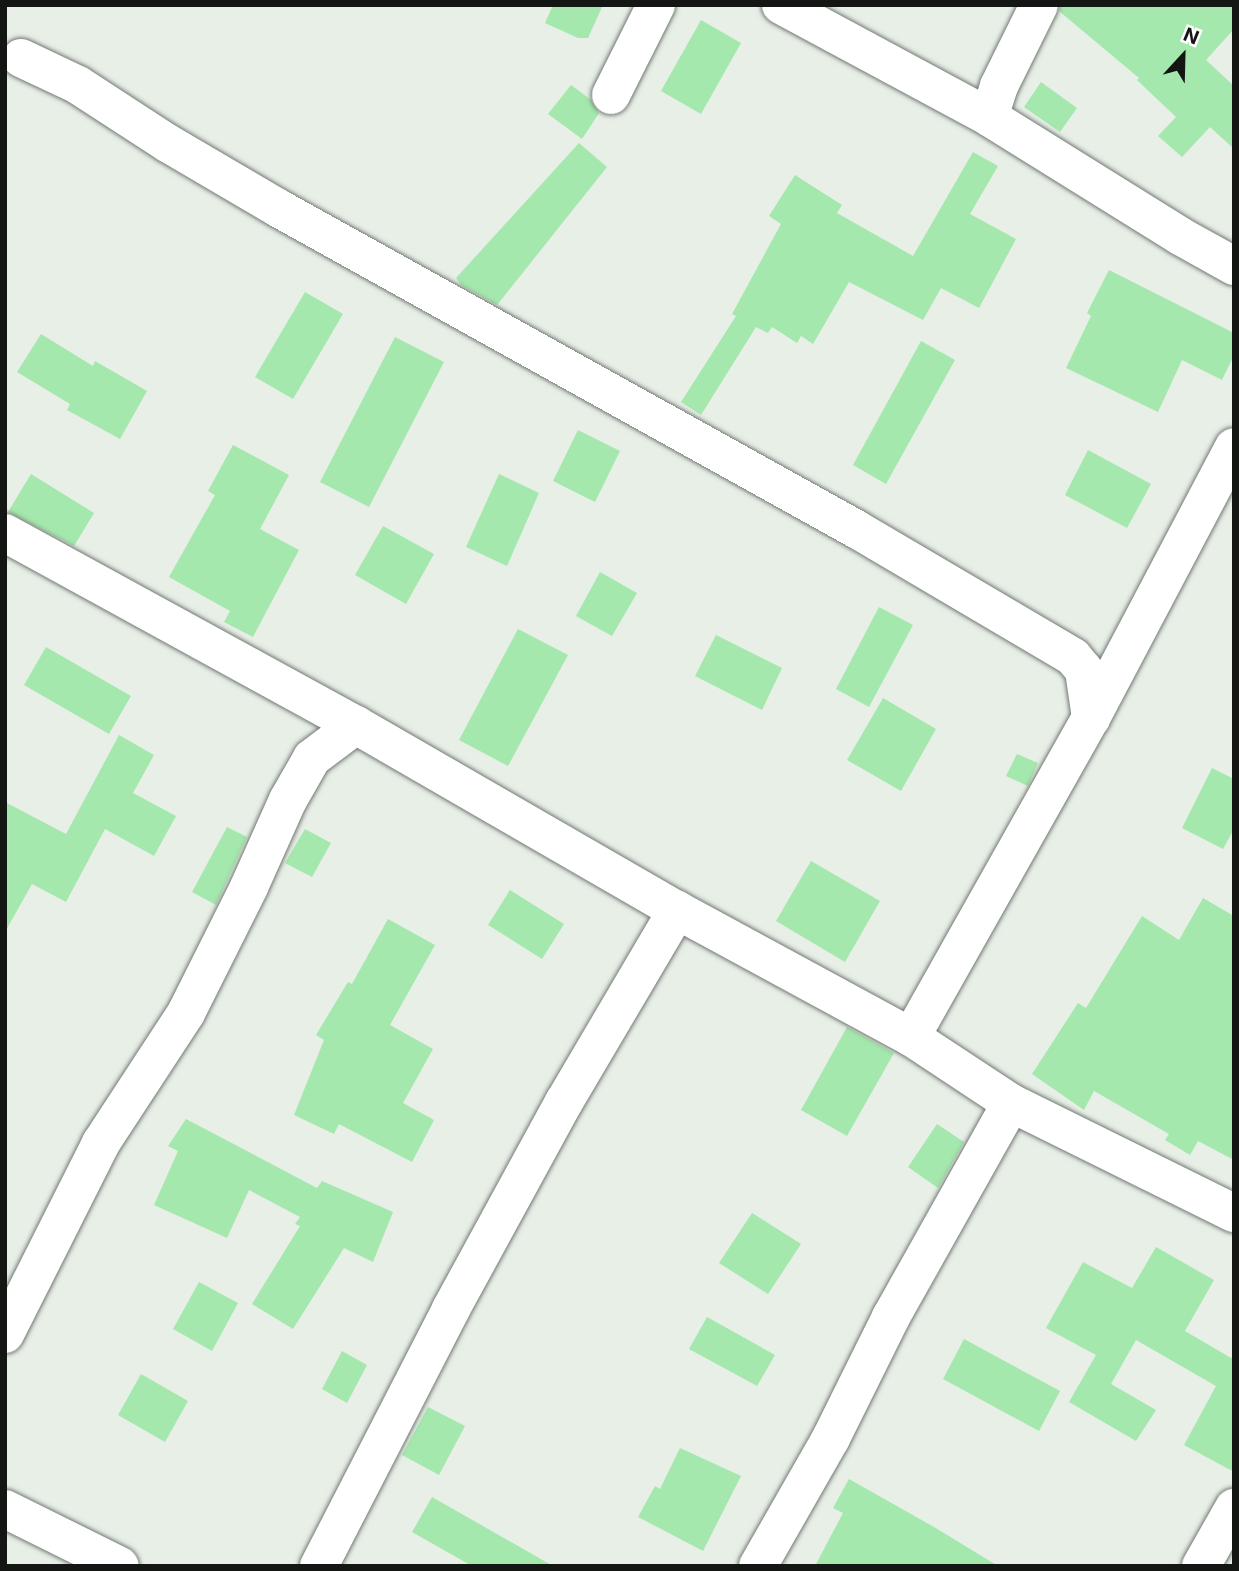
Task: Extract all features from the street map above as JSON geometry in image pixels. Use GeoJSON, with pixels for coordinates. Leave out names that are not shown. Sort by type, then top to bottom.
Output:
{"type":"FeatureCollection","features":[{"type":"Feature","properties":{"kind":"street"},"geometry":{"type":"LineString","coordinates":[[611,95],[656,5]]}},
{"type":"Feature","properties":{"kind":"street"},"geometry":{"type":"LineString","coordinates":[[781,5],[989,117],[1180,236],[1234,266]]}},
{"type":"Feature","properties":{"kind":"street"},"geometry":{"type":"LineString","coordinates":[[989,117],[999,86],[1039,5]]}},
{"type":"Feature","properties":{"kind":"street"},"geometry":{"type":"LineString","coordinates":[[21,58],[78,85],[169,144],[278,208],[856,529],[1073,657],[1084,670],[1091,718]]}},
{"type":"Feature","properties":{"kind":"street"},"geometry":{"type":"LineString","coordinates":[[911,1037],[1091,718],[1234,447]]}},
{"type":"Feature","properties":{"kind":"street"},"geometry":{"type":"LineString","coordinates":[[14,549],[356,725],[677,910],[911,1037],[1011,1103],[1234,1213]]}},
{"type":"Feature","properties":{"kind":"street"},"geometry":{"type":"LineString","coordinates":[[5,1334],[101,1143],[186,1013],[249,887],[288,800],[312,758],[356,725]]}},
{"type":"Feature","properties":{"kind":"street"},"geometry":{"type":"LineString","coordinates":[[319,1566],[445,1320],[564,1102],[677,910]]}},
{"type":"Feature","properties":{"kind":"street"},"geometry":{"type":"LineString","coordinates":[[758,1566],[831,1438],[891,1317],[1011,1103]]}},
{"type":"Feature","properties":{"kind":"street"},"geometry":{"type":"LineString","coordinates":[[1201,1566],[1234,1508]]}},
{"type":"Feature","properties":{"kind":"street"},"geometry":{"type":"LineString","coordinates":[[5,1509],[120,1566]]}},
{"type":"Feature","properties":{"kind":"building"},"geometry":{"type":"Polygon","coordinates":[[[553,5],[603,5],[588,38],[578,38],[545,23],[553,5]]]}},
{"type":"Feature","properties":{"kind":"building"},"geometry":{"type":"Polygon","coordinates":[[[1061,5],[1234,5],[1234,29],[1206,60],[1234,86],[1234,149],[1210,127],[1182,157],[1158,136],[1176,117],[1137,80],[1139,78],[1059,11],[1061,5]]]}},
{"type":"Feature","properties":{"kind":"building"},"geometry":{"type":"Polygon","coordinates":[[[701,20],[741,43],[701,114],[661,91],[701,20]]]}},
{"type":"Feature","properties":{"kind":"building"},"geometry":{"type":"Polygon","coordinates":[[[1041,82],[1077,108],[1060,132],[1024,107],[1041,82]]]}},
{"type":"Feature","properties":{"kind":"building"},"geometry":{"type":"Polygon","coordinates":[[[571,85],[590,99],[599,113],[582,139],[548,114],[571,85]]]}},
{"type":"Feature","properties":{"kind":"building"},"geometry":{"type":"Polygon","coordinates":[[[579,143],[607,167],[497,305],[461,285],[456,278],[579,143]]]}},
{"type":"Feature","properties":{"kind":"building"},"geometry":{"type":"Polygon","coordinates":[[[973,152],[998,166],[970,214],[1016,239],[979,308],[941,288],[923,320],[849,282],[813,344],[801,336],[797,343],[772,327],[768,333],[756,327],[701,415],[681,402],[736,316],[732,314],[781,224],[769,216],[795,175],[842,205],[837,213],[913,256],[973,152]]]}},
{"type":"Feature","properties":{"kind":"building"},"geometry":{"type":"Polygon","coordinates":[[[1109,270],[1234,333],[1234,355],[1222,380],[1182,360],[1158,412],[1066,368],[1091,316],[1087,313],[1109,270]]]}},
{"type":"Feature","properties":{"kind":"building"},"geometry":{"type":"Polygon","coordinates":[[[305,292],[343,314],[293,399],[255,377],[305,292]]]}},
{"type":"Feature","properties":{"kind":"building"},"geometry":{"type":"Polygon","coordinates":[[[41,334],[93,366],[95,361],[147,391],[120,439],[67,410],[70,404],[17,372],[41,334]]]}},
{"type":"Feature","properties":{"kind":"building"},"geometry":{"type":"Polygon","coordinates":[[[395,337],[444,362],[369,507],[320,482],[395,337]]]}},
{"type":"Feature","properties":{"kind":"building"},"geometry":{"type":"Polygon","coordinates":[[[921,341],[955,360],[886,484],[853,465],[921,341]]]}},
{"type":"Feature","properties":{"kind":"building"},"geometry":{"type":"Polygon","coordinates":[[[578,430],[620,451],[595,502],[553,481],[578,430]]]}},
{"type":"Feature","properties":{"kind":"building"},"geometry":{"type":"Polygon","coordinates":[[[233,445],[289,475],[260,529],[299,550],[253,637],[224,622],[230,611],[169,577],[215,495],[208,491],[233,445]]]}},
{"type":"Feature","properties":{"kind":"building"},"geometry":{"type":"Polygon","coordinates":[[[1088,450],[1151,484],[1127,528],[1065,495],[1088,450]]]}},
{"type":"Feature","properties":{"kind":"building"},"geometry":{"type":"Polygon","coordinates":[[[31,474],[94,513],[74,546],[8,512],[31,474]]]}},
{"type":"Feature","properties":{"kind":"building"},"geometry":{"type":"Polygon","coordinates":[[[499,474],[539,493],[507,566],[466,547],[499,474]]]}},
{"type":"Feature","properties":{"kind":"building"},"geometry":{"type":"Polygon","coordinates":[[[383,526],[434,554],[406,604],[355,575],[383,526]]]}},
{"type":"Feature","properties":{"kind":"building"},"geometry":{"type":"Polygon","coordinates":[[[600,572],[637,593],[612,636],[576,616],[600,572]]]}},
{"type":"Feature","properties":{"kind":"building"},"geometry":{"type":"Polygon","coordinates":[[[879,607],[913,625],[869,707],[836,689],[879,607]]]}},
{"type":"Feature","properties":{"kind":"building"},"geometry":{"type":"Polygon","coordinates":[[[518,629],[568,655],[508,766],[459,740],[518,629]]]}},
{"type":"Feature","properties":{"kind":"building"},"geometry":{"type":"Polygon","coordinates":[[[716,635],[782,668],[762,710],[695,676],[716,635]]]}},
{"type":"Feature","properties":{"kind":"building"},"geometry":{"type":"Polygon","coordinates":[[[46,647],[131,696],[109,734],[24,685],[46,647]]]}},
{"type":"Feature","properties":{"kind":"building"},"geometry":{"type":"Polygon","coordinates":[[[883,698],[936,729],[901,791],[847,760],[883,698]]]}},
{"type":"Feature","properties":{"kind":"building"},"geometry":{"type":"Polygon","coordinates":[[[119,735],[154,755],[133,793],[176,816],[154,856],[105,829],[66,902],[32,884],[5,932],[5,802],[66,834],[119,735]]]}},
{"type":"Feature","properties":{"kind":"building"},"geometry":{"type":"Polygon","coordinates":[[[1017,754],[1038,763],[1028,786],[1006,776],[1017,754]]]}},
{"type":"Feature","properties":{"kind":"building"},"geometry":{"type":"Polygon","coordinates":[[[1212,768],[1234,779],[1234,829],[1223,849],[1182,828],[1212,768]]]}},
{"type":"Feature","properties":{"kind":"building"},"geometry":{"type":"Polygon","coordinates":[[[227,827],[247,837],[216,905],[192,892],[227,827]]]}},
{"type":"Feature","properties":{"kind":"building"},"geometry":{"type":"Polygon","coordinates":[[[305,829],[331,843],[312,877],[285,863],[305,829]]]}},
{"type":"Feature","properties":{"kind":"building"},"geometry":{"type":"Polygon","coordinates":[[[811,861],[880,901],[845,962],[776,921],[811,861]]]}},
{"type":"Feature","properties":{"kind":"building"},"geometry":{"type":"Polygon","coordinates":[[[510,890],[564,924],[542,959],[488,925],[510,890]]]}},
{"type":"Feature","properties":{"kind":"building"},"geometry":{"type":"Polygon","coordinates":[[[1203,898],[1234,916],[1234,1160],[1198,1141],[1190,1155],[1165,1140],[1169,1134],[1094,1091],[1084,1110],[1032,1074],[1078,1003],[1086,1008],[1142,916],[1179,940],[1203,898]]]}},
{"type":"Feature","properties":{"kind":"building"},"geometry":{"type":"Polygon","coordinates":[[[388,919],[435,945],[390,1025],[433,1049],[403,1103],[434,1120],[412,1162],[339,1124],[334,1134],[294,1115],[324,1040],[316,1035],[348,982],[352,984],[388,919]]]}},
{"type":"Feature","properties":{"kind":"building"},"geometry":{"type":"Polygon","coordinates":[[[847,1027],[894,1053],[847,1136],[801,1110],[847,1027]]]}},
{"type":"Feature","properties":{"kind":"building"},"geometry":{"type":"Polygon","coordinates":[[[186,1119],[317,1188],[322,1181],[393,1212],[373,1262],[344,1248],[293,1329],[252,1304],[300,1226],[295,1224],[300,1217],[249,1190],[227,1238],[154,1205],[178,1151],[168,1146],[186,1119]]]}},
{"type":"Feature","properties":{"kind":"building"},"geometry":{"type":"Polygon","coordinates":[[[937,1124],[964,1142],[938,1188],[908,1167],[937,1124]]]}},
{"type":"Feature","properties":{"kind":"building"},"geometry":{"type":"Polygon","coordinates":[[[752,1213],[801,1244],[768,1294],[719,1263],[752,1213]]]}},
{"type":"Feature","properties":{"kind":"building"},"geometry":{"type":"Polygon","coordinates":[[[1156,1247],[1214,1280],[1185,1331],[1231,1358],[1234,1354],[1234,1472],[1184,1445],[1216,1386],[1136,1340],[1111,1384],[1156,1410],[1136,1441],[1069,1402],[1096,1355],[1046,1328],[1083,1262],[1132,1288],[1156,1247]]]}},
{"type":"Feature","properties":{"kind":"building"},"geometry":{"type":"Polygon","coordinates":[[[199,1282],[238,1303],[212,1351],[173,1329],[199,1282]]]}},
{"type":"Feature","properties":{"kind":"building"},"geometry":{"type":"Polygon","coordinates":[[[707,1317],[775,1355],[757,1386],[689,1349],[707,1317]]]}},
{"type":"Feature","properties":{"kind":"building"},"geometry":{"type":"Polygon","coordinates":[[[964,1339],[1060,1391],[1039,1431],[943,1379],[964,1339]]]}},
{"type":"Feature","properties":{"kind":"building"},"geometry":{"type":"Polygon","coordinates":[[[342,1351],[367,1365],[347,1403],[322,1389],[342,1351]]]}},
{"type":"Feature","properties":{"kind":"building"},"geometry":{"type":"Polygon","coordinates":[[[141,1374],[188,1401],[165,1442],[118,1415],[141,1374]]]}},
{"type":"Feature","properties":{"kind":"building"},"geometry":{"type":"Polygon","coordinates":[[[428,1407],[465,1426],[439,1475],[402,1455],[428,1407]]]}},
{"type":"Feature","properties":{"kind":"building"},"geometry":{"type":"Polygon","coordinates":[[[680,1448],[741,1476],[703,1551],[638,1517],[655,1486],[660,1489],[680,1448]]]}},
{"type":"Feature","properties":{"kind":"building"},"geometry":{"type":"Polygon","coordinates":[[[849,1479],[998,1566],[815,1566],[843,1513],[833,1508],[849,1479]]]}},
{"type":"Feature","properties":{"kind":"building"},"geometry":{"type":"Polygon","coordinates":[[[432,1497],[553,1566],[472,1566],[412,1532],[432,1497]]]}}]}
